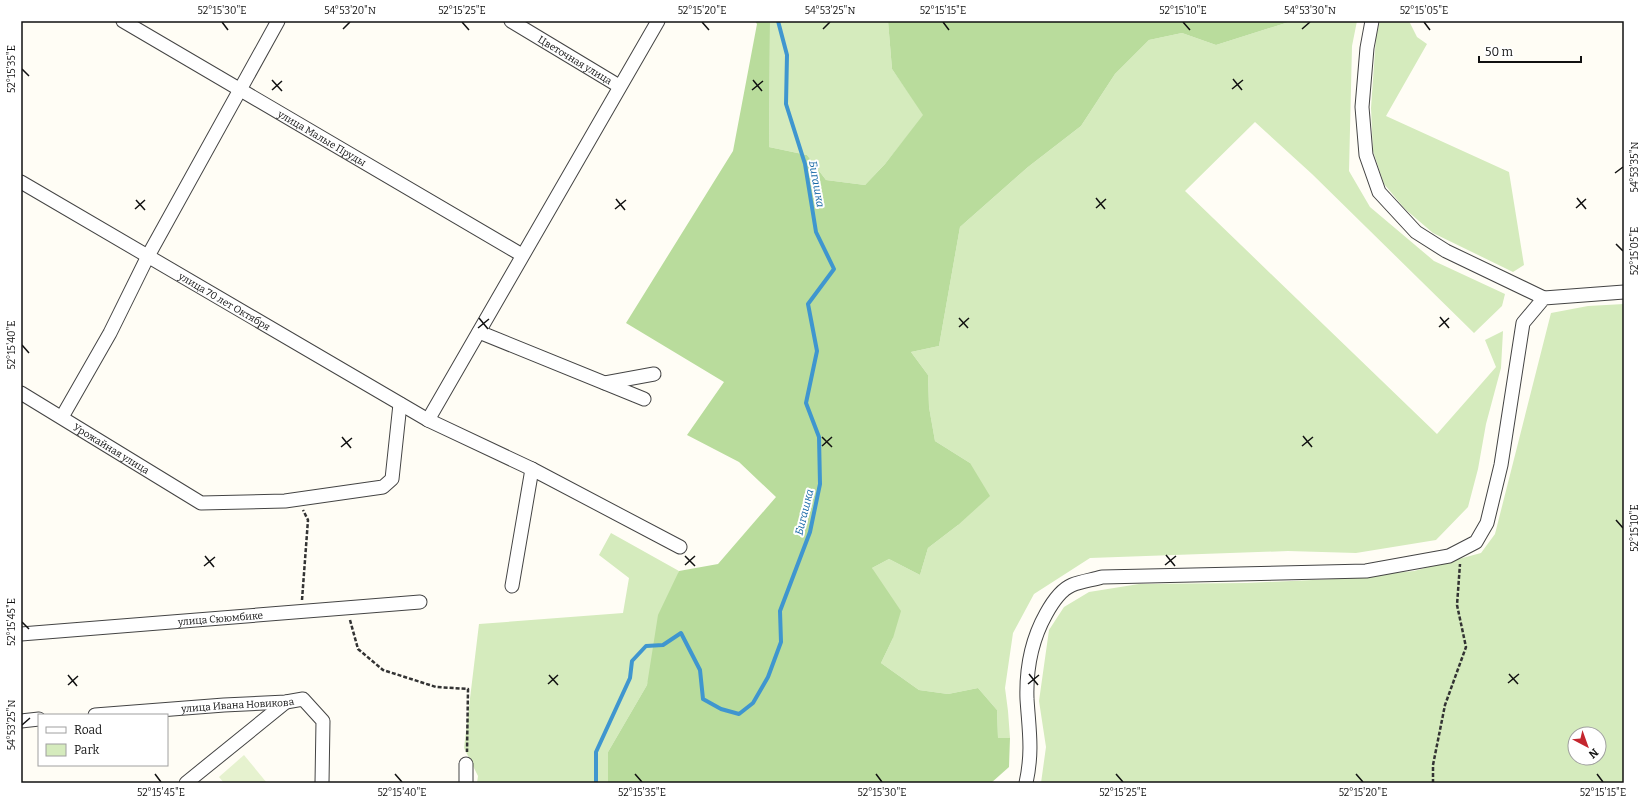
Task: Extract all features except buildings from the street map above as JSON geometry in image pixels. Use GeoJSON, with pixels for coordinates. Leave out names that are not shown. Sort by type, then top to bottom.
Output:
{"type":"FeatureCollection","features":[{"type":"Feature","properties":{"kind":"street","name":"улица Малые Пруды"},"geometry":{"type":"LineString","coordinates":[[123,21],[522,255]]}},
{"type":"Feature","properties":{"kind":"street"},"geometry":{"type":"LineString","coordinates":[[62,417],[110,333],[148,256],[278,21]]}},
{"type":"Feature","properties":{"kind":"street","name":"Цветочная улица"},"geometry":{"type":"LineString","coordinates":[[511,21],[619,86]]}},
{"type":"Feature","properties":{"kind":"street"},"geometry":{"type":"LineString","coordinates":[[428,420],[619,86],[658,21]]}},
{"type":"Feature","properties":{"kind":"street"},"geometry":{"type":"LineString","coordinates":[[1372,21],[1367,48],[1362,107],[1366,155],[1379,192],[1416,232],[1446,251],[1544,298],[1624,292]]}},
{"type":"Feature","properties":{"kind":"street","name":"улица 70 лет Октября"},"geometry":{"type":"LineString","coordinates":[[21,182],[428,420],[532,469],[680,547]]}},
{"type":"Feature","properties":{"kind":"street"},"geometry":{"type":"LineString","coordinates":[[1026,783],[1030,764],[1031,734],[1027,697],[1030,652],[1041,624],[1054,600],[1071,586],[1102,577],[1366,571],[1448,556],[1476,542],[1487,523],[1501,465],[1523,323],[1544,298]]}},
{"type":"Feature","properties":{"kind":"street"},"geometry":{"type":"LineString","coordinates":[[479,332],[644,399]]}},
{"type":"Feature","properties":{"kind":"street"},"geometry":{"type":"LineString","coordinates":[[605,383],[654,374]]}},
{"type":"Feature","properties":{"kind":"street","name":"Урожайная улица"},"geometry":{"type":"LineString","coordinates":[[21,393],[201,503],[285,501],[357,492],[383,487],[392,479],[400,404]]}},
{"type":"Feature","properties":{"kind":"street"},"geometry":{"type":"LineString","coordinates":[[512,586],[532,469]]}},
{"type":"Feature","properties":{"kind":"street","name":"улица Сююмбике"},"geometry":{"type":"LineString","coordinates":[[21,634],[341,610],[420,602]]}},
{"type":"Feature","properties":{"kind":"street","name":"улица Ивана Новикова"},"geometry":{"type":"LineString","coordinates":[[108,714],[286,702],[303,699],[323,721],[322,783]]}},
{"type":"Feature","properties":{"kind":"street"},"geometry":{"type":"LineString","coordinates":[[186,783],[286,702]]}},
{"type":"Feature","properties":{"kind":"street"},"geometry":{"type":"LineString","coordinates":[[21,721],[38,719]]}},
{"type":"Feature","properties":{"kind":"street"},"geometry":{"type":"LineString","coordinates":[[466,764],[466,783]]}},
{"type":"Feature","properties":{"kind":"path"},"geometry":{"type":"LineString","coordinates":[[301,612],[308,520],[302,509]]}},
{"type":"Feature","properties":{"kind":"path"},"geometry":{"type":"LineString","coordinates":[[1433,783],[1434,765],[1445,705],[1466,647],[1457,605],[1461,550]]}},
{"type":"Feature","properties":{"kind":"path"},"geometry":{"type":"LineString","coordinates":[[341,610],[350,620],[358,649],[383,670],[436,687],[468,689],[466,764]]}},
{"type":"Feature","properties":{"kind":"green space"},"geometry":{"type":"Polygon","coordinates":[[[755,21],[770,21],[769,147],[807,155],[826,180],[865,185],[885,164],[923,115],[892,69],[888,21],[1292,21],[1216,45],[1182,33],[1149,40],[1115,74],[1081,126],[1028,167],[960,227],[939,346],[911,352],[928,375],[929,407],[935,441],[970,463],[990,496],[958,525],[928,548],[920,575],[889,559],[872,568],[901,611],[893,638],[881,663],[919,690],[948,694],[978,688],[997,710],[998,738],[1010,738],[1009,767],[991,783],[608,783],[608,752],[647,685],[658,615],[679,571],[718,564],[776,497],[739,462],[687,435],[724,382],[626,323],[733,151],[757,24],[755,21]]]}},
{"type":"Feature","properties":{"kind":"green space"},"geometry":{"type":"Polygon","coordinates":[[[770,21],[888,21],[892,69],[924,115],[885,164],[865,185],[826,180],[807,155],[769,147],[770,21]]]}},
{"type":"Feature","properties":{"kind":"green space"},"geometry":{"type":"Polygon","coordinates":[[[1292,21],[1357,21],[1352,46],[1349,171],[1370,207],[1434,261],[1505,294],[1502,306],[1474,333],[1312,174],[1255,122],[1185,191],[1437,434],[1496,367],[1485,340],[1503,331],[1501,368],[1486,424],[1478,469],[1468,507],[1436,540],[1356,553],[1288,551],[1090,558],[1034,594],[1013,633],[1005,688],[1010,738],[998,738],[997,710],[978,688],[948,694],[919,690],[881,663],[893,638],[872,568],[889,559],[920,575],[928,548],[958,525],[970,463],[935,441],[929,407],[928,375],[911,352],[939,346],[960,227],[1028,167],[1081,126],[1115,74],[1149,40],[1182,33],[1216,45],[1292,21]]]}},
{"type":"Feature","properties":{"kind":"green space"},"geometry":{"type":"Polygon","coordinates":[[[1380,21],[1409,21],[1417,37],[1427,44],[1386,116],[1509,172],[1524,265],[1513,272],[1433,233],[1405,209],[1384,184],[1373,151],[1371,108],[1376,37],[1380,21]]]}},
{"type":"Feature","properties":{"kind":"green space"},"geometry":{"type":"Polygon","coordinates":[[[1624,304],[1624,783],[1041,783],[1046,747],[1039,701],[1049,630],[1064,607],[1089,592],[1139,584],[1247,583],[1334,579],[1414,571],[1481,553],[1495,534],[1551,313],[1588,306],[1624,304]]]}},
{"type":"Feature","properties":{"kind":"green space"},"geometry":{"type":"Polygon","coordinates":[[[611,533],[679,571],[647,685],[608,752],[608,783],[477,783],[478,776],[464,748],[479,624],[623,613],[629,578],[599,555],[611,533]]]}},
{"type":"Feature","properties":{"kind":"green space"},"geometry":{"type":"Polygon","coordinates":[[[244,755],[267,783],[224,783],[219,777],[244,755]]]}},
{"type":"Feature","properties":{"kind":"waterway","name":"Бигашка"},"geometry":{"type":"LineString","coordinates":[[596,783],[596,752],[630,678],[632,661],[646,646],[663,645],[681,633],[700,670],[703,699],[721,709],[739,714],[753,703],[768,677],[781,642],[780,611],[810,532],[820,484],[819,437],[806,403],[817,351],[808,304],[834,269],[816,232],[805,164],[786,104],[787,55],[778,21]]}}]}
